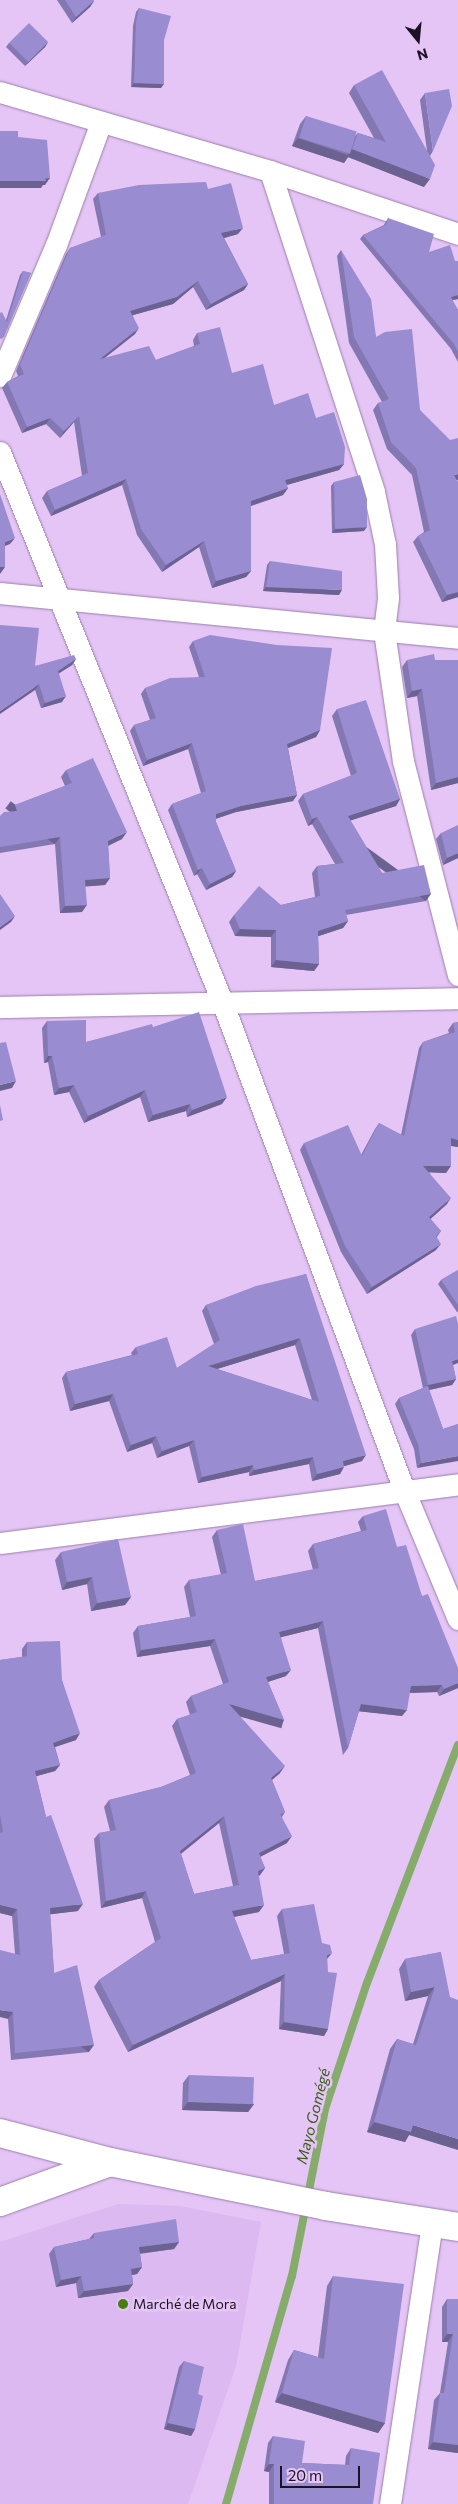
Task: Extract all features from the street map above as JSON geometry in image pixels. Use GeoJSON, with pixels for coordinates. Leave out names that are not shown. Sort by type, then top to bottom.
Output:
{"type":"FeatureCollection","features":[{"type":"Feature","properties":{"kind":"main road"},"geometry":{"type":"LineString","coordinates":[[0,2133],[110,2162],[326,2206],[445,2224]]}},
{"type":"Feature","properties":{"kind":"main road"},"geometry":{"type":"LineString","coordinates":[[0,2202],[110,2162]]}},
{"type":"Feature","properties":{"kind":"street"},"geometry":{"type":"LineString","coordinates":[[0,92],[270,171],[458,234]]}},
{"type":"Feature","properties":{"kind":"street"},"geometry":{"type":"LineString","coordinates":[[0,376],[56,245],[101,122]]}},
{"type":"Feature","properties":{"kind":"street"},"geometry":{"type":"LineString","coordinates":[[270,171],[374,492],[385,544],[388,598],[384,631],[403,762],[458,975]]}},
{"type":"Feature","properties":{"kind":"street"},"geometry":{"type":"LineString","coordinates":[[0,452],[57,598],[223,1004],[404,1490],[458,1619]]}},
{"type":"Feature","properties":{"kind":"street"},"geometry":{"type":"LineString","coordinates":[[0,593],[458,638]]}},
{"type":"Feature","properties":{"kind":"street"},"geometry":{"type":"LineString","coordinates":[[0,1007],[458,998]]}},
{"type":"Feature","properties":{"kind":"street"},"geometry":{"type":"LineString","coordinates":[[0,1543],[458,1484]]}},
{"type":"Feature","properties":{"kind":"street"},"geometry":{"type":"LineString","coordinates":[[390,2504],[445,2224]]}},
{"type":"Feature","properties":{"kind":"shaded area","name":"Marché de Mora"},"geometry":{"type":"Polygon","coordinates":[[[118,2204],[180,2206],[261,2222],[236,2366],[188,2504],[0,2504],[0,2242],[118,2204]]]}},
{"type":"Feature","properties":{"kind":"building"},"geometry":{"type":"Polygon","coordinates":[[[65,0],[93,0],[94,1],[76,17],[65,0]]]}},
{"type":"Feature","properties":{"kind":"building"},"geometry":{"type":"Polygon","coordinates":[[[139,8],[171,16],[164,40],[164,84],[134,83],[136,22],[139,8]]]}},
{"type":"Feature","properties":{"kind":"building"},"geometry":{"type":"Polygon","coordinates":[[[29,23],[48,42],[28,62],[9,43],[29,23]]]}},
{"type":"Feature","properties":{"kind":"building"},"geometry":{"type":"Polygon","coordinates":[[[382,70],[435,165],[430,179],[352,149],[358,133],[386,142],[354,85],[382,70]]]}},
{"type":"Feature","properties":{"kind":"building"},"geometry":{"type":"Polygon","coordinates":[[[449,89],[452,106],[433,151],[425,93],[449,89]]]}},
{"type":"Feature","properties":{"kind":"building"},"geometry":{"type":"Polygon","coordinates":[[[306,116],[357,131],[350,153],[299,138],[306,116]]]}},
{"type":"Feature","properties":{"kind":"building"},"geometry":{"type":"Polygon","coordinates":[[[0,131],[18,131],[18,137],[47,140],[50,178],[45,178],[46,181],[0,181],[0,131]]]}},
{"type":"Feature","properties":{"kind":"building"},"geometry":{"type":"Polygon","coordinates":[[[206,182],[208,189],[231,183],[243,228],[221,233],[248,284],[211,304],[198,281],[177,297],[130,311],[139,328],[100,359],[149,346],[156,360],[200,344],[197,333],[220,327],[232,373],[263,364],[274,405],[308,393],[316,418],[334,412],[345,447],[344,464],[285,480],[288,488],[251,501],[251,571],[216,581],[204,541],[166,565],[141,529],[126,479],[55,510],[47,491],[88,473],[79,416],[64,431],[50,418],[27,427],[7,382],[24,374],[20,365],[70,248],[106,235],[98,193],[139,185],[206,182]]]}},
{"type":"Feature","properties":{"kind":"building"},"geometry":{"type":"Polygon","coordinates":[[[388,218],[434,234],[429,252],[450,245],[455,261],[458,261],[458,295],[451,297],[458,310],[458,352],[454,344],[363,235],[386,225],[388,218]]]}},
{"type":"Feature","properties":{"kind":"building"},"geometry":{"type":"Polygon","coordinates":[[[341,250],[371,299],[376,337],[385,332],[412,329],[420,410],[450,440],[458,438],[458,474],[454,475],[458,482],[458,592],[447,595],[418,536],[430,530],[416,468],[391,442],[378,403],[389,399],[354,337],[341,250]]]}},
{"type":"Feature","properties":{"kind":"building"},"geometry":{"type":"Polygon","coordinates":[[[23,271],[31,273],[4,337],[0,339],[0,313],[2,312],[7,322],[23,271]]]}},
{"type":"Feature","properties":{"kind":"building"},"geometry":{"type":"Polygon","coordinates":[[[360,475],[367,499],[367,527],[335,529],[334,482],[360,475]]]}},
{"type":"Feature","properties":{"kind":"building"},"geometry":{"type":"Polygon","coordinates":[[[0,494],[15,538],[5,542],[5,567],[0,567],[0,494]]]}},
{"type":"Feature","properties":{"kind":"building"},"geometry":{"type":"Polygon","coordinates":[[[270,561],[342,571],[342,590],[266,587],[270,561]]]}},
{"type":"Feature","properties":{"kind":"building"},"geometry":{"type":"Polygon","coordinates":[[[0,625],[39,628],[35,666],[74,655],[76,659],[58,671],[66,696],[45,703],[39,684],[0,711],[0,625]]]}},
{"type":"Feature","properties":{"kind":"building"},"geometry":{"type":"Polygon","coordinates":[[[210,635],[277,645],[332,648],[320,730],[287,744],[297,795],[241,806],[216,814],[216,822],[236,871],[210,884],[202,868],[198,870],[172,804],[206,791],[192,743],[147,760],[134,725],[156,718],[145,688],[170,678],[205,677],[193,641],[210,635]]]}},
{"type":"Feature","properties":{"kind":"building"},"geometry":{"type":"Polygon","coordinates":[[[434,654],[435,660],[458,660],[458,777],[436,783],[422,689],[412,691],[407,660],[434,654]]]}},
{"type":"Feature","properties":{"kind":"building"},"geometry":{"type":"Polygon","coordinates":[[[366,700],[400,799],[348,816],[382,873],[424,865],[431,894],[345,910],[348,921],[318,931],[319,964],[276,960],[276,930],[240,929],[234,915],[259,886],[281,905],[320,896],[317,866],[344,863],[317,817],[312,819],[303,794],[357,773],[337,709],[366,700]]]}},
{"type":"Feature","properties":{"kind":"building"},"geometry":{"type":"Polygon","coordinates":[[[93,758],[127,832],[108,841],[110,878],[85,880],[87,905],[65,906],[60,837],[0,847],[0,816],[4,812],[17,811],[15,805],[72,783],[66,770],[93,758]]]}},
{"type":"Feature","properties":{"kind":"building"},"geometry":{"type":"Polygon","coordinates":[[[458,825],[458,853],[447,858],[441,833],[458,825]]]}},
{"type":"Feature","properties":{"kind":"building"},"geometry":{"type":"Polygon","coordinates":[[[0,894],[15,916],[0,927],[0,894]]]}},
{"type":"Feature","properties":{"kind":"building"},"geometry":{"type":"Polygon","coordinates":[[[199,1012],[227,1097],[192,1110],[190,1104],[153,1115],[145,1090],[88,1116],[74,1085],[59,1088],[52,1056],[48,1056],[47,1021],[86,1020],[86,1042],[152,1024],[153,1027],[199,1012]]]}},
{"type":"Feature","properties":{"kind":"building"},"geometry":{"type":"Polygon","coordinates":[[[458,1022],[458,1140],[451,1138],[451,1166],[423,1166],[451,1198],[429,1217],[441,1231],[436,1236],[441,1244],[372,1287],[345,1246],[304,1143],[348,1125],[362,1156],[379,1123],[404,1136],[423,1042],[455,1032],[453,1023],[458,1022]]]}},
{"type":"Feature","properties":{"kind":"building"},"geometry":{"type":"Polygon","coordinates":[[[6,1042],[16,1081],[0,1085],[0,1043],[6,1042]]]}},
{"type":"Feature","properties":{"kind":"building"},"geometry":{"type":"Polygon","coordinates":[[[0,1105],[3,1120],[0,1121],[0,1105]]]}},
{"type":"Feature","properties":{"kind":"building"},"geometry":{"type":"Polygon","coordinates":[[[458,1270],[458,1305],[441,1280],[458,1270]]]}},
{"type":"Feature","properties":{"kind":"building"},"geometry":{"type":"Polygon","coordinates":[[[306,1274],[366,1455],[343,1461],[344,1467],[317,1474],[313,1457],[254,1470],[253,1465],[202,1477],[194,1440],[162,1451],[156,1436],[131,1445],[113,1394],[75,1404],[66,1372],[138,1354],[136,1347],[167,1337],[177,1368],[220,1340],[206,1305],[256,1286],[306,1274]],[[300,1338],[208,1366],[319,1402],[300,1338]]]}},
{"type":"Feature","properties":{"kind":"building"},"geometry":{"type":"Polygon","coordinates":[[[456,1316],[458,1324],[458,1359],[452,1361],[456,1379],[428,1385],[415,1329],[456,1316]]]}},
{"type":"Feature","properties":{"kind":"building"},"geometry":{"type":"Polygon","coordinates":[[[428,1386],[443,1429],[458,1424],[458,1456],[421,1463],[418,1444],[399,1398],[428,1386]]]}},
{"type":"Feature","properties":{"kind":"building"},"geometry":{"type":"Polygon","coordinates":[[[386,1509],[397,1547],[406,1545],[422,1596],[428,1594],[458,1668],[458,1683],[444,1689],[442,1685],[411,1686],[407,1710],[361,1704],[348,1748],[323,1621],[279,1632],[291,1670],[266,1677],[284,1720],[229,1704],[285,1766],[271,1778],[285,1812],[280,1814],[292,1836],[259,1853],[265,1868],[258,1871],[264,1905],[232,1911],[251,1960],[290,1953],[282,1909],[314,1904],[322,1943],[330,1945],[332,1953],[327,1955],[328,1972],[337,1973],[328,2029],[284,2022],[285,1974],[133,2045],[99,1980],[161,1938],[146,1891],[106,1901],[99,1833],[116,1830],[109,1800],[161,1787],[196,1773],[177,1719],[197,1712],[191,1696],[229,1682],[215,1639],[141,1650],[138,1626],[196,1616],[189,1580],[227,1573],[217,1530],[243,1524],[255,1581],[319,1568],[313,1544],[367,1530],[363,1516],[386,1509]],[[224,1816],[180,1851],[194,1894],[239,1885],[224,1816]]]}},
{"type":"Feature","properties":{"kind":"building"},"geometry":{"type":"Polygon","coordinates":[[[118,1539],[131,1597],[97,1603],[92,1577],[67,1582],[61,1552],[118,1539]]]}},
{"type":"Feature","properties":{"kind":"building"},"geometry":{"type":"Polygon","coordinates":[[[60,1641],[62,1680],[80,1733],[53,1743],[60,1765],[35,1771],[46,1817],[51,1815],[83,1904],[50,1908],[54,1973],[77,1965],[94,2045],[15,2053],[13,2012],[0,2010],[0,1950],[20,1955],[17,1909],[0,1905],[0,1833],[3,1832],[0,1815],[0,1660],[27,1656],[27,1642],[60,1641]]]}},
{"type":"Feature","properties":{"kind":"building"},"geometry":{"type":"Polygon","coordinates":[[[441,1952],[450,1997],[458,2000],[458,2139],[413,2125],[411,2132],[374,2122],[397,2039],[416,2045],[435,1987],[411,1992],[405,1959],[441,1952]]]}},
{"type":"Feature","properties":{"kind":"building"},"geometry":{"type":"Polygon","coordinates":[[[189,2075],[254,2077],[253,2104],[188,2102],[189,2075]]]}},
{"type":"Feature","properties":{"kind":"building"},"geometry":{"type":"Polygon","coordinates":[[[176,2219],[179,2242],[139,2247],[142,2267],[131,2269],[133,2284],[84,2291],[81,2276],[61,2280],[54,2247],[94,2238],[94,2233],[176,2219]]]}},
{"type":"Feature","properties":{"kind":"building"},"geometry":{"type":"Polygon","coordinates":[[[333,2276],[404,2284],[385,2423],[282,2393],[294,2350],[324,2359],[333,2276]]]}},
{"type":"Feature","properties":{"kind":"building"},"geometry":{"type":"Polygon","coordinates":[[[447,2299],[458,2299],[458,2445],[433,2442],[440,2393],[444,2393],[453,2334],[447,2334],[447,2299]]]}},
{"type":"Feature","properties":{"kind":"building"},"geometry":{"type":"Polygon","coordinates":[[[184,2361],[204,2367],[198,2394],[203,2396],[195,2429],[168,2423],[184,2361]]]}},
{"type":"Feature","properties":{"kind":"building"},"geometry":{"type":"Polygon","coordinates":[[[273,2436],[305,2441],[302,2463],[349,2465],[351,2448],[380,2453],[373,2504],[274,2504],[274,2464],[269,2464],[273,2436]]]}},
{"type":"Feature","properties":{"kind":"waterway","name":"Mayo Gomégé"},"geometry":{"type":"LineString","coordinates":[[226,2504],[292,2276],[325,2109],[367,1983],[458,1745]]}},
{"type":"Feature","properties":{"kind":"place","name":"Marché de Mora"},"geometry":{"type":"Point","coordinates":[123,2304]}}]}
